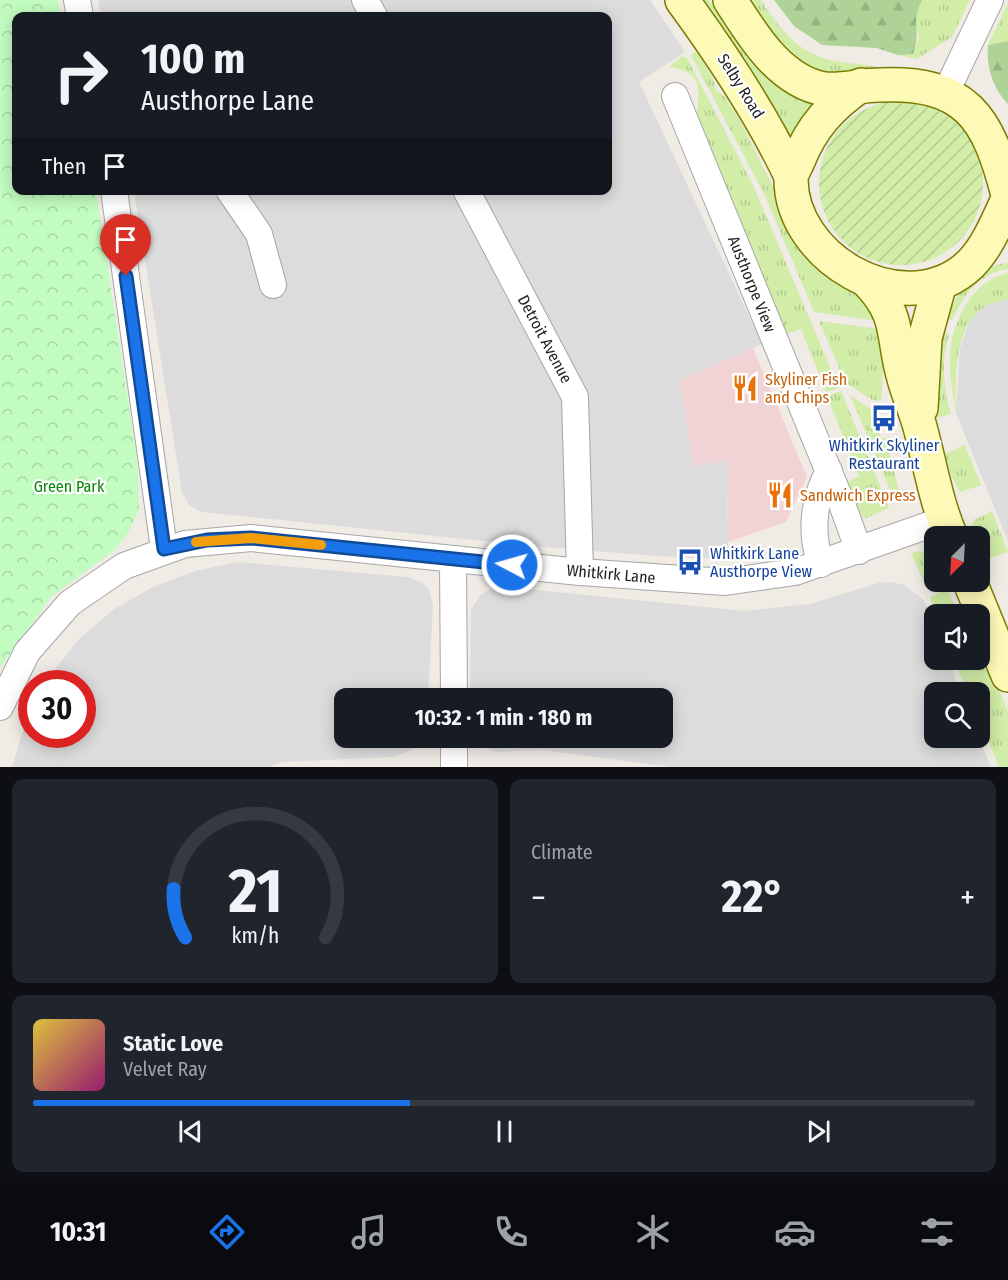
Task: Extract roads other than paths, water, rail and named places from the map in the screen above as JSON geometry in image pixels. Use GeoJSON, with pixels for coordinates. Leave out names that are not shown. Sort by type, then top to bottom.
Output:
{"type":"FeatureCollection","features":[{"type":"Feature","properties":{"kind":"main road","name":"Selby Road"},"geometry":{"type":"LineString","coordinates":[[682,0],[719,50],[769,130],[791,176]]}},
{"type":"Feature","properties":{"kind":"main road"},"geometry":{"type":"LineString","coordinates":[[730,0],[755,38],[774,60],[794,76],[825,89],[900,84],[946,92],[973,111],[992,141],[1008,197],[997,245],[940,284],[904,290],[869,283]]}},
{"type":"Feature","properties":{"kind":"main road"},"geometry":{"type":"LineString","coordinates":[[861,85],[835,103],[807,138],[791,176],[802,219],[821,248],[842,267],[869,283],[885,299],[893,316],[902,374],[919,425],[946,526]]}},
{"type":"Feature","properties":{"kind":"main road"},"geometry":{"type":"LineString","coordinates":[[919,425],[925,338],[940,284]]}},
{"type":"Feature","properties":{"kind":"main road"},"geometry":{"type":"LineString","coordinates":[[974,592],[1008,675]]}},
{"type":"Feature","properties":{"kind":"street"},"geometry":{"type":"LineString","coordinates":[[946,92],[990,0]]}},
{"type":"Feature","properties":{"kind":"street","name":"Austhorpe View"},"geometry":{"type":"LineString","coordinates":[[675,96],[829,471],[859,551]]}},
{"type":"Feature","properties":{"kind":"street"},"geometry":{"type":"LineString","coordinates":[[115,195],[164,549]]}},
{"type":"Feature","properties":{"kind":"street"},"geometry":{"type":"LineString","coordinates":[[232,195],[259,234],[273,285]]}},
{"type":"Feature","properties":{"kind":"street","name":"Detroit Avenue"},"geometry":{"type":"LineString","coordinates":[[469,195],[575,397],[579,572]]}},
{"type":"Feature","properties":{"kind":"street"},"geometry":{"type":"LineString","coordinates":[[821,564],[816,550],[813,528],[818,500],[829,471]]}},
{"type":"Feature","properties":{"kind":"street","name":"Whitkirk Lane"},"geometry":{"type":"LineString","coordinates":[[0,707],[27,652],[54,618],[105,577],[164,549],[207,540],[251,538],[579,572],[725,582],[771,577],[924,534]]}},
{"type":"Feature","properties":{"kind":"street"},"geometry":{"type":"LineString","coordinates":[[453,559],[454,688]]}},
{"type":"Feature","properties":{"kind":"street"},"geometry":{"type":"LineString","coordinates":[[454,748],[454,767]]}},
{"type":"Feature","properties":{"kind":"place","name":"Skyliner Fish and Chips"},"geometry":{"type":"Point","coordinates":[745,388]}},
{"type":"Feature","properties":{"kind":"place","name":"Whitkirk Skyliner Restaurant"},"geometry":{"type":"Point","coordinates":[884,418]}},
{"type":"Feature","properties":{"kind":"place","name":"Sandwich Express"},"geometry":{"type":"Point","coordinates":[780,495]}},
{"type":"Feature","properties":{"kind":"place","name":"Whitkirk Lane Austhorpe View"},"geometry":{"type":"Point","coordinates":[690,562]}},
{"type":"Feature","properties":{"kind":"park label","name":"Green Park"},"geometry":{"type":"Point","coordinates":[69,486]}}]}
